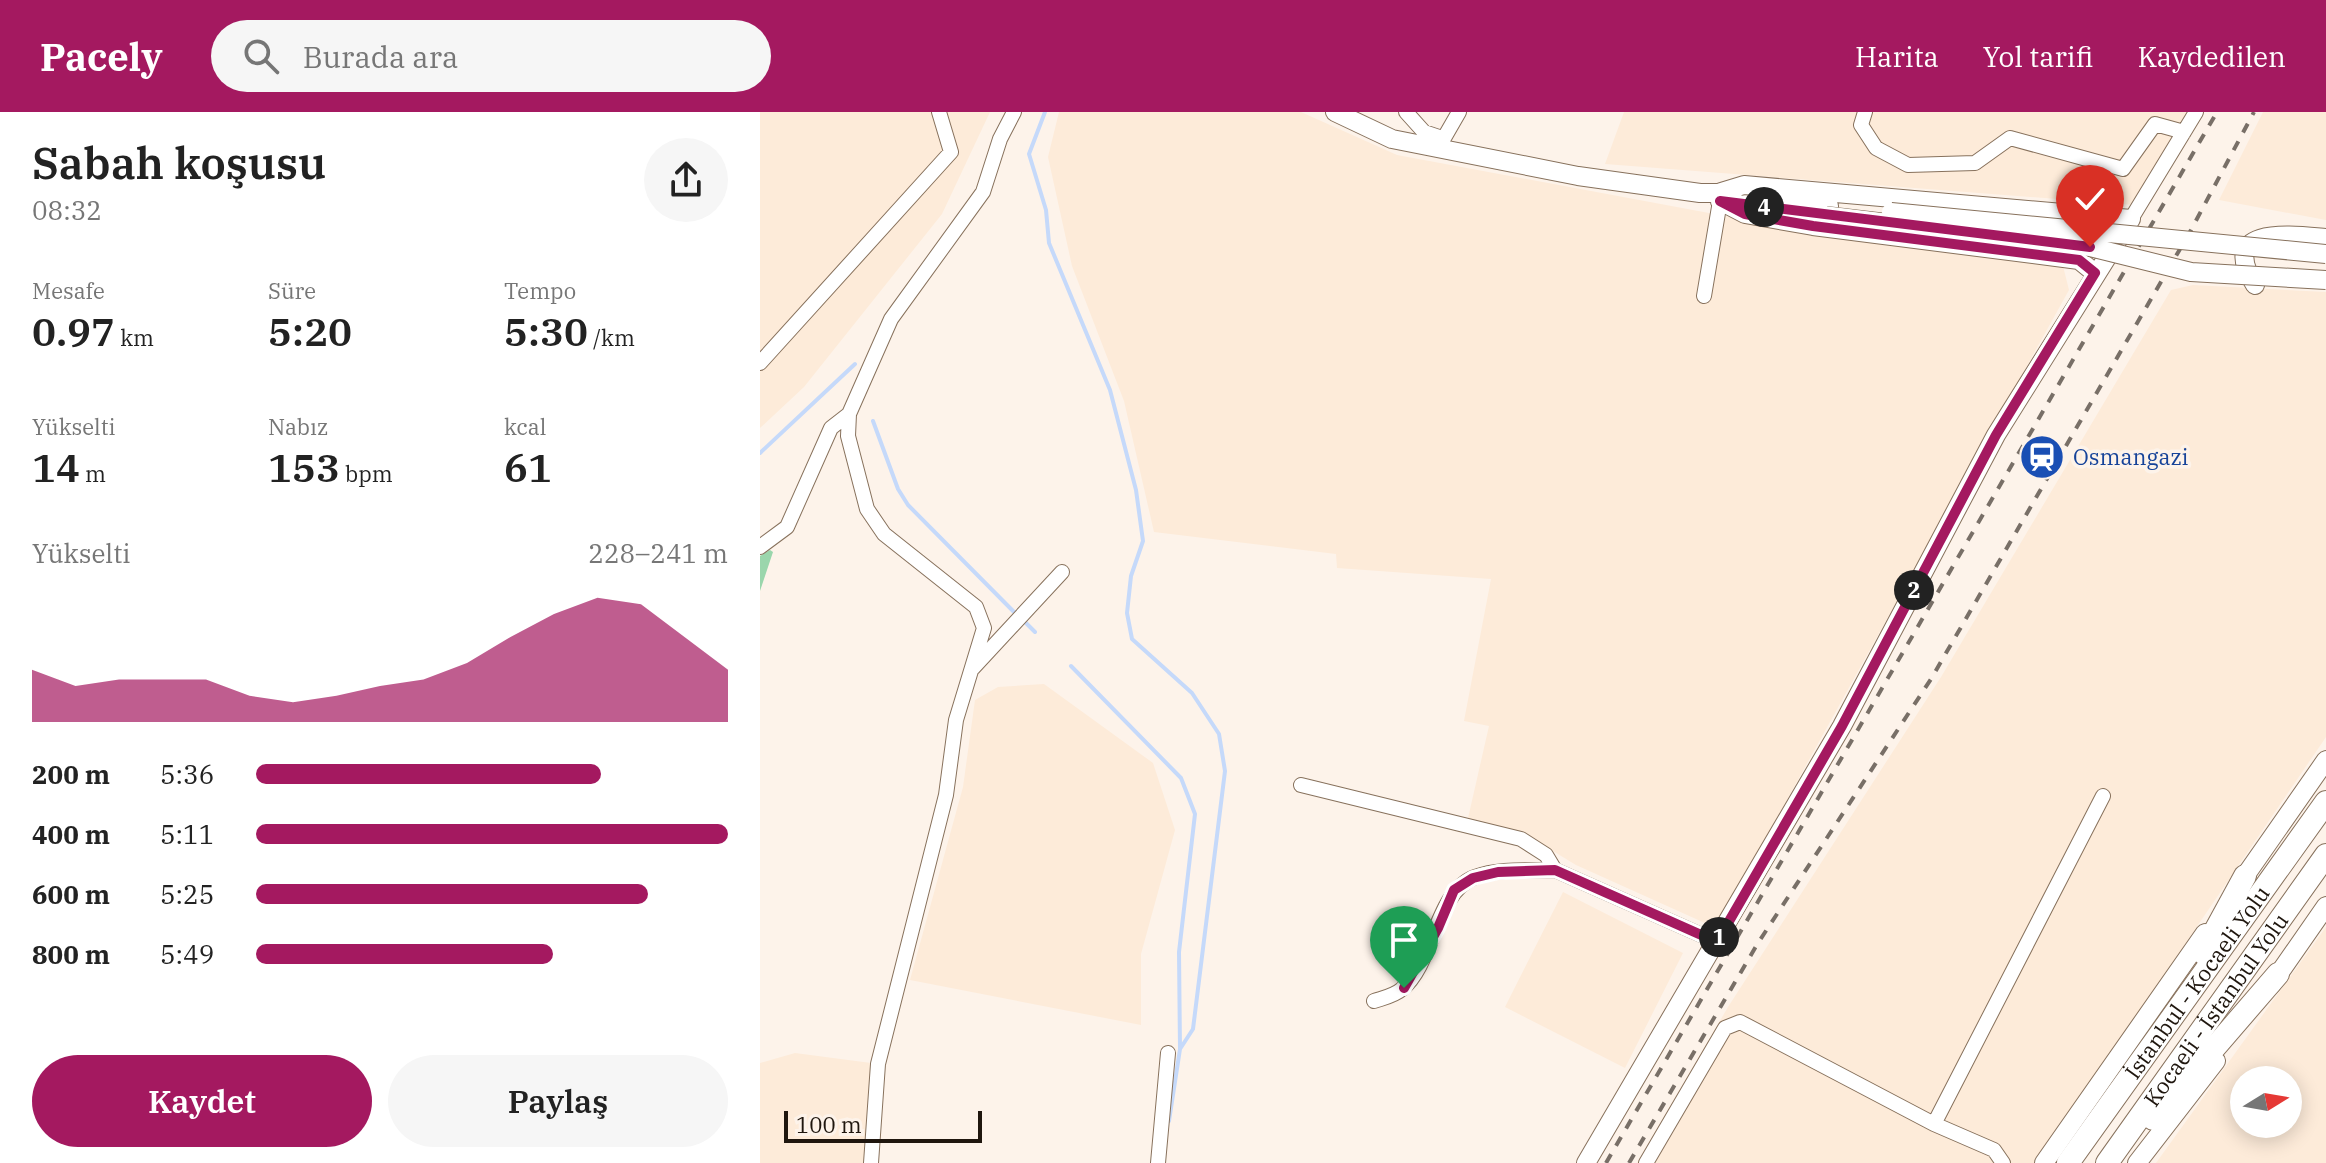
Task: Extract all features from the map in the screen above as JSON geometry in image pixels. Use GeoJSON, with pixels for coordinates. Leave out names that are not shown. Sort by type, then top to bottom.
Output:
{"type":"FeatureCollection","features":[{"type":"Feature","properties":{"kind":"highway","name":"İstanbul - Kocaeli Yolu"},"geometry":{"type":"LineString","coordinates":[[2068,1163],[2326,802]]}},
{"type":"Feature","properties":{"kind":"highway","name":"Kocaeli - İstanbul Yolu"},"geometry":{"type":"LineString","coordinates":[[2108,1163],[2326,855]]}},
{"type":"Feature","properties":{"kind":"highway"},"geometry":{"type":"LineString","coordinates":[[2157,1037],[2245,876]]}},
{"type":"Feature","properties":{"kind":"highway"},"geometry":{"type":"LineString","coordinates":[[2108,1163],[2157,1116],[2278,974]]}},
{"type":"Feature","properties":{"kind":"main road"},"geometry":{"type":"LineString","coordinates":[[1335,112],[1392,139],[1440,143],[1563,174],[2090,247],[2191,272],[2326,280]]}},
{"type":"Feature","properties":{"kind":"main road"},"geometry":{"type":"LineString","coordinates":[[1586,1163],[1842,726],[1996,435],[2131,219],[1744,185],[1721,197]]}},
{"type":"Feature","properties":{"kind":"main road"},"geometry":{"type":"LineString","coordinates":[[1721,197],[1745,214],[1813,226],[2079,260],[2095,273]]}},
{"type":"Feature","properties":{"kind":"main road"},"geometry":{"type":"LineString","coordinates":[[1827,211],[2326,254]]}},
{"type":"Feature","properties":{"kind":"main road"},"geometry":{"type":"LineString","coordinates":[[2326,238],[2264,235],[2246,249],[2244,259],[2244,267],[2255,285],[2326,288]]}},
{"type":"Feature","properties":{"kind":"main road"},"geometry":{"type":"LineString","coordinates":[[2044,1163],[2326,760]]}},
{"type":"Feature","properties":{"kind":"main road"},"geometry":{"type":"LineString","coordinates":[[2137,1163],[2326,906]]}},
{"type":"Feature","properties":{"kind":"street"},"geometry":{"type":"LineString","coordinates":[[760,363],[951,152],[939,112]]}},
{"type":"Feature","properties":{"kind":"street"},"geometry":{"type":"LineString","coordinates":[[871,1163],[878,1064],[946,795],[956,720],[984,628],[976,607],[884,534],[867,509],[848,436],[849,414],[891,319],[983,192],[1000,139],[1014,112]]}},
{"type":"Feature","properties":{"kind":"street"},"geometry":{"type":"LineString","coordinates":[[1406,112],[1424,132],[1440,143],[1459,112]]}},
{"type":"Feature","properties":{"kind":"street"},"geometry":{"type":"LineString","coordinates":[[1865,112],[1861,125],[1876,148],[1908,165],[1975,163],[2010,138],[2123,169],[2155,124],[2184,132]]}},
{"type":"Feature","properties":{"kind":"street"},"geometry":{"type":"LineString","coordinates":[[2131,219],[2196,112]]}},
{"type":"Feature","properties":{"kind":"street"},"geometry":{"type":"LineString","coordinates":[[1704,296],[1721,197]]}},
{"type":"Feature","properties":{"kind":"street"},"geometry":{"type":"LineString","coordinates":[[760,547],[787,527],[831,428],[849,414]]}},
{"type":"Feature","properties":{"kind":"street"},"geometry":{"type":"LineString","coordinates":[[971,671],[1062,572]]}},
{"type":"Feature","properties":{"kind":"street"},"geometry":{"type":"LineString","coordinates":[[1301,785],[1521,839],[1546,855],[1555,870]]}},
{"type":"Feature","properties":{"kind":"street"},"geometry":{"type":"LineString","coordinates":[[1934,1124],[2103,796]]}},
{"type":"Feature","properties":{"kind":"street"},"geometry":{"type":"LineString","coordinates":[[1374,1001],[1404,988],[1438,928],[1454,890],[1473,878],[1498,872],[1555,870],[1717,942]]}},
{"type":"Feature","properties":{"kind":"street"},"geometry":{"type":"LineString","coordinates":[[1646,1163],[1725,1028],[1740,1022],[1934,1124],[1994,1150],[2003,1163]]}},
{"type":"Feature","properties":{"kind":"street"},"geometry":{"type":"LineString","coordinates":[[1158,1163],[1168,1053]]}},
{"type":"Feature","properties":{"kind":"shaded area"},"geometry":{"type":"Polygon","coordinates":[[[760,112],[990,112],[942,214],[804,387],[760,428],[760,112]]]}},
{"type":"Feature","properties":{"kind":"shaded area"},"geometry":{"type":"Polygon","coordinates":[[[1059,112],[1301,112],[1397,155],[1790,228],[2062,262],[2069,290],[1716,928],[1576,865],[1523,833],[1466,827],[1489,726],[1464,721],[1491,579],[1337,568],[1336,554],[1154,532],[1124,401],[1072,266],[1048,157],[1059,112]]]}},
{"type":"Feature","properties":{"kind":"shaded area"},"geometry":{"type":"Polygon","coordinates":[[[1624,112],[2188,112],[2134,205],[1605,164],[1624,112]]]}},
{"type":"Feature","properties":{"kind":"shaded area"},"geometry":{"type":"Polygon","coordinates":[[[2263,112],[2326,112],[2326,220],[2219,200],[2263,112]]]}},
{"type":"Feature","properties":{"kind":"shaded area"},"geometry":{"type":"Polygon","coordinates":[[[2193,285],[2326,292],[2326,737],[2036,1163],[1637,1163],[1728,1007],[1941,677],[2171,290],[2193,285]]]}},
{"type":"Feature","properties":{"kind":"shaded area"},"geometry":{"type":"Polygon","coordinates":[[[1044,684],[1153,763],[1175,830],[1141,954],[1141,1025],[910,980],[963,787],[975,700],[998,687],[1044,684]]]}},
{"type":"Feature","properties":{"kind":"shaded area"},"geometry":{"type":"Polygon","coordinates":[[[1563,892],[1683,953],[1625,1068],[1505,1007],[1563,892]]]}},
{"type":"Feature","properties":{"kind":"shaded area"},"geometry":{"type":"Polygon","coordinates":[[[2326,927],[2326,1163],[2156,1163],[2326,927]]]}},
{"type":"Feature","properties":{"kind":"shaded area"},"geometry":{"type":"Polygon","coordinates":[[[795,1053],[871,1063],[865,1163],[760,1163],[760,1063],[795,1053]]]}},
{"type":"Feature","properties":{"kind":"green space"},"geometry":{"type":"Polygon","coordinates":[[[770,550],[773,552],[760,591],[760,556],[770,550]]]}},
{"type":"Feature","properties":{"kind":"waterway"},"geometry":{"type":"LineString","coordinates":[[1045,112],[1029,154],[1046,210],[1049,243],[1110,390],[1136,490],[1143,541],[1131,576],[1127,613],[1132,639],[1192,693],[1219,734],[1225,771],[1193,1029],[1180,1049]]}},
{"type":"Feature","properties":{"kind":"waterway"},"geometry":{"type":"LineString","coordinates":[[760,453],[855,364]]}},
{"type":"Feature","properties":{"kind":"waterway"},"geometry":{"type":"LineString","coordinates":[[873,421],[898,489],[908,505],[1016,614]]}},
{"type":"Feature","properties":{"kind":"waterway"},"geometry":{"type":"LineString","coordinates":[[1023,620],[1035,632]]}},
{"type":"Feature","properties":{"kind":"waterway"},"geometry":{"type":"LineString","coordinates":[[1071,666],[1181,778],[1195,814],[1179,952],[1180,1049],[1169,1121]]}},
{"type":"Feature","properties":{"kind":"railway"},"geometry":{"type":"LineString","coordinates":[[1606,1163],[2217,112]]}},
{"type":"Feature","properties":{"kind":"railway"},"geometry":{"type":"LineString","coordinates":[[1629,1163],[1758,943],[1931,679],[2191,230],[2254,112]]}},
{"type":"Feature","properties":{"kind":"place","name":"Osmangazi"},"geometry":{"type":"Point","coordinates":[2042,457]}},
{"type":"Feature","properties":{"kind":"route"},"geometry":{"type":"LineString","coordinates":[[1404,988],[1438,928],[1454,890],[1473,878],[1498,872],[1555,870],[1717,942],[1842,726],[1996,435],[2095,273],[2079,260],[1813,226],[1745,214],[1720,201],[2090,247]]}}]}
